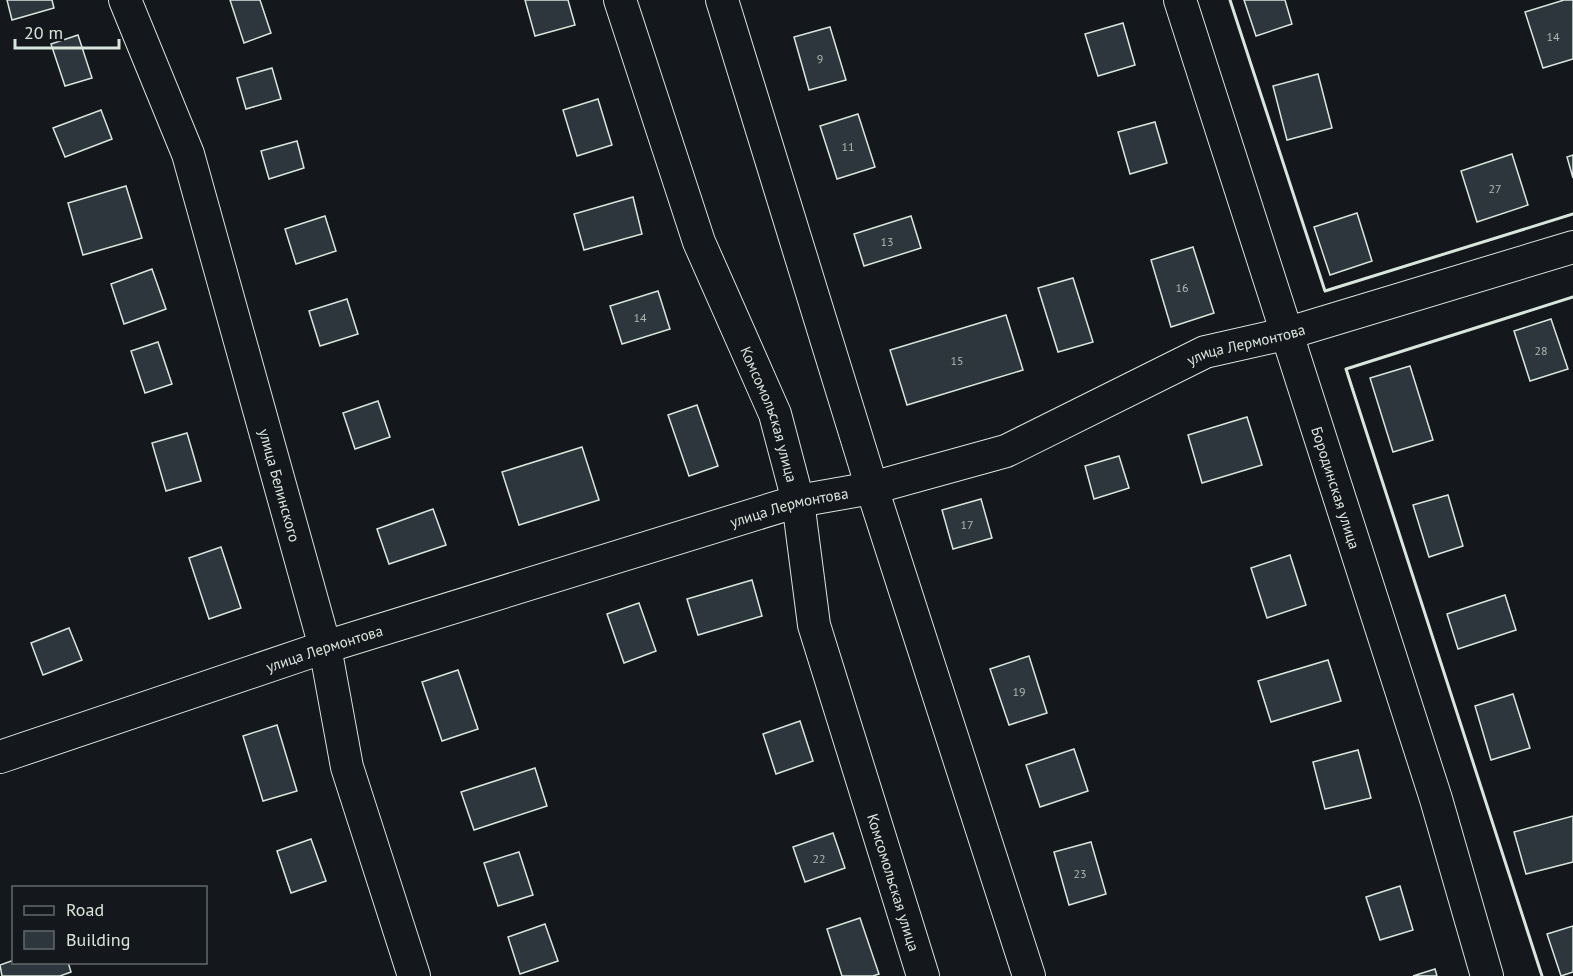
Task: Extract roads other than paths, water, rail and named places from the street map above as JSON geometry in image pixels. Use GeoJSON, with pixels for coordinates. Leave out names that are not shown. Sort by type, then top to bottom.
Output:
{"type":"FeatureCollection","features":[{"type":"Feature","properties":{"kind":"street","name":"улица Белинского"},"geometry":{"type":"LineString","coordinates":[[125,0],[188,154],[325,647],[347,767],[414,976]]}},
{"type":"Feature","properties":{"kind":"street","name":"Комсомольская улица"},"geometry":{"type":"LineString","coordinates":[[620,0],[699,242],[775,414],[798,501],[814,625],[923,976]]}},
{"type":"Feature","properties":{"kind":"street"},"geometry":{"type":"LineString","coordinates":[[722,0],[872,488],[1029,976]]}},
{"type":"Feature","properties":{"kind":"street","name":"Бородинская улица"},"geometry":{"type":"LineString","coordinates":[[1180,0],[1436,799],[1487,976]]}},
{"type":"Feature","properties":{"kind":"street","name":"улица Лермонтова"},"geometry":{"type":"LineString","coordinates":[[0,757],[325,647],[798,501],[872,488],[1006,451],[1205,352],[1286,334],[1573,247]]}}]}
